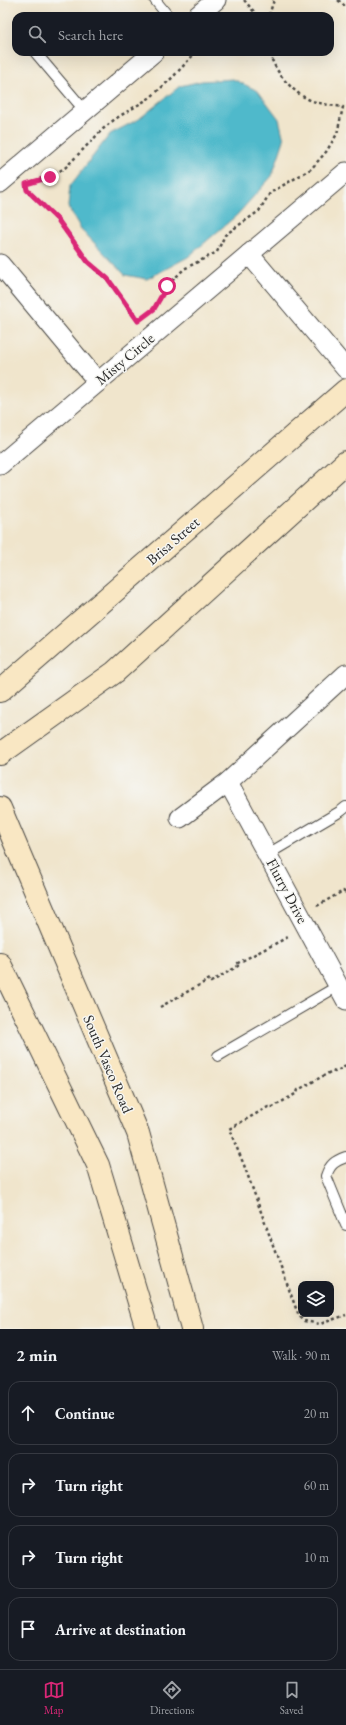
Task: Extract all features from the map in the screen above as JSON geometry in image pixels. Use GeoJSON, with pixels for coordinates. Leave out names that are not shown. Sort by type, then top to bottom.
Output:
{"type":"FeatureCollection","features":[{"type":"Feature","properties":{"kind":"main road","name":"Brisa Street"},"geometry":{"type":"LineString","coordinates":[[0,691],[346,390]]}},
{"type":"Feature","properties":{"kind":"main road"},"geometry":{"type":"LineString","coordinates":[[0,754],[115,672],[346,462]]}},
{"type":"Feature","properties":{"kind":"main road","name":"South Vasco Road"},"geometry":{"type":"LineString","coordinates":[[0,808],[138,1134],[192,1329]]}},
{"type":"Feature","properties":{"kind":"main road"},"geometry":{"type":"LineString","coordinates":[[0,964],[98,1165],[147,1329]]}},
{"type":"Feature","properties":{"kind":"street"},"geometry":{"type":"LineString","coordinates":[[202,12],[216,0]]}},
{"type":"Feature","properties":{"kind":"street"},"geometry":{"type":"LineString","coordinates":[[0,183],[149,56]]}},
{"type":"Feature","properties":{"kind":"street","name":"Misty Circle"},"geometry":{"type":"LineString","coordinates":[[0,465],[346,172]]}},
{"type":"Feature","properties":{"kind":"street"},"geometry":{"type":"LineString","coordinates":[[250,254],[346,369]]}},
{"type":"Feature","properties":{"kind":"street"},"geometry":{"type":"LineString","coordinates":[[0,264],[98,382]]}},
{"type":"Feature","properties":{"kind":"street"},"geometry":{"type":"LineString","coordinates":[[180,818],[228,782],[345,677]]}},
{"type":"Feature","properties":{"kind":"street","name":"Flurry Drive"},"geometry":{"type":"LineString","coordinates":[[228,782],[300,915],[343,989]]}},
{"type":"Feature","properties":{"kind":"lane"},"geometry":{"type":"LineString","coordinates":[[154,0],[164,12]]}},
{"type":"Feature","properties":{"kind":"lane"},"geometry":{"type":"LineString","coordinates":[[38,56],[85,111]]}},
{"type":"Feature","properties":{"kind":"lane"},"geometry":{"type":"LineString","coordinates":[[268,854],[342,811],[346,807]]}},
{"type":"Feature","properties":{"kind":"lane"},"geometry":{"type":"LineString","coordinates":[[218,1056],[343,989]]}},
{"type":"Feature","properties":{"kind":"lane"},"geometry":{"type":"LineString","coordinates":[[346,1157],[333,1162],[326,1176],[346,1225]]}},
{"type":"Feature","properties":{"kind":"path"},"geometry":{"type":"LineString","coordinates":[[244,0],[254,12]]}},
{"type":"Feature","properties":{"kind":"path"},"geometry":{"type":"LineString","coordinates":[[270,12],[274,0]]}},
{"type":"Feature","properties":{"kind":"path"},"geometry":{"type":"LineString","coordinates":[[338,0],[346,7]]}},
{"type":"Feature","properties":{"kind":"path"},"geometry":{"type":"LineString","coordinates":[[143,317],[138,321],[112,284],[88,262],[58,220],[27,190],[26,184],[50,177],[66,167],[103,129],[115,119],[151,97],[173,77],[192,56]]}},
{"type":"Feature","properties":{"kind":"path"},"geometry":{"type":"LineString","coordinates":[[154,309],[167,286],[184,270],[216,252],[225,235],[258,211],[270,193],[311,169],[326,152],[337,134],[345,107],[323,104],[303,97],[279,72],[272,56]]}},
{"type":"Feature","properties":{"kind":"path"},"geometry":{"type":"LineString","coordinates":[[300,915],[343,890],[346,894]]}},
{"type":"Feature","properties":{"kind":"path"},"geometry":{"type":"LineString","coordinates":[[160,1007],[210,979],[212,982],[238,966],[236,964],[290,936]]}},
{"type":"Feature","properties":{"kind":"path"},"geometry":{"type":"LineString","coordinates":[[346,1066],[335,1072],[332,1071],[298,1090],[297,1093],[273,1107],[268,1107],[229,1129],[247,1173],[298,1314],[304,1321],[320,1324],[346,1314]]}},
{"type":"Feature","properties":{"kind":"water"},"geometry":{"type":"Polygon","coordinates":[[[233,79],[258,91],[279,119],[284,140],[272,176],[237,215],[188,257],[147,279],[125,275],[81,229],[68,207],[70,186],[110,134],[139,119],[180,86],[202,81],[233,79]]]}},
{"type":"Feature","properties":{"kind":"route"},"geometry":{"type":"LineString","coordinates":[[50,177],[26,184],[27,190],[58,220],[88,262],[108,279],[138,321],[154,309],[167,286]]}}]}
